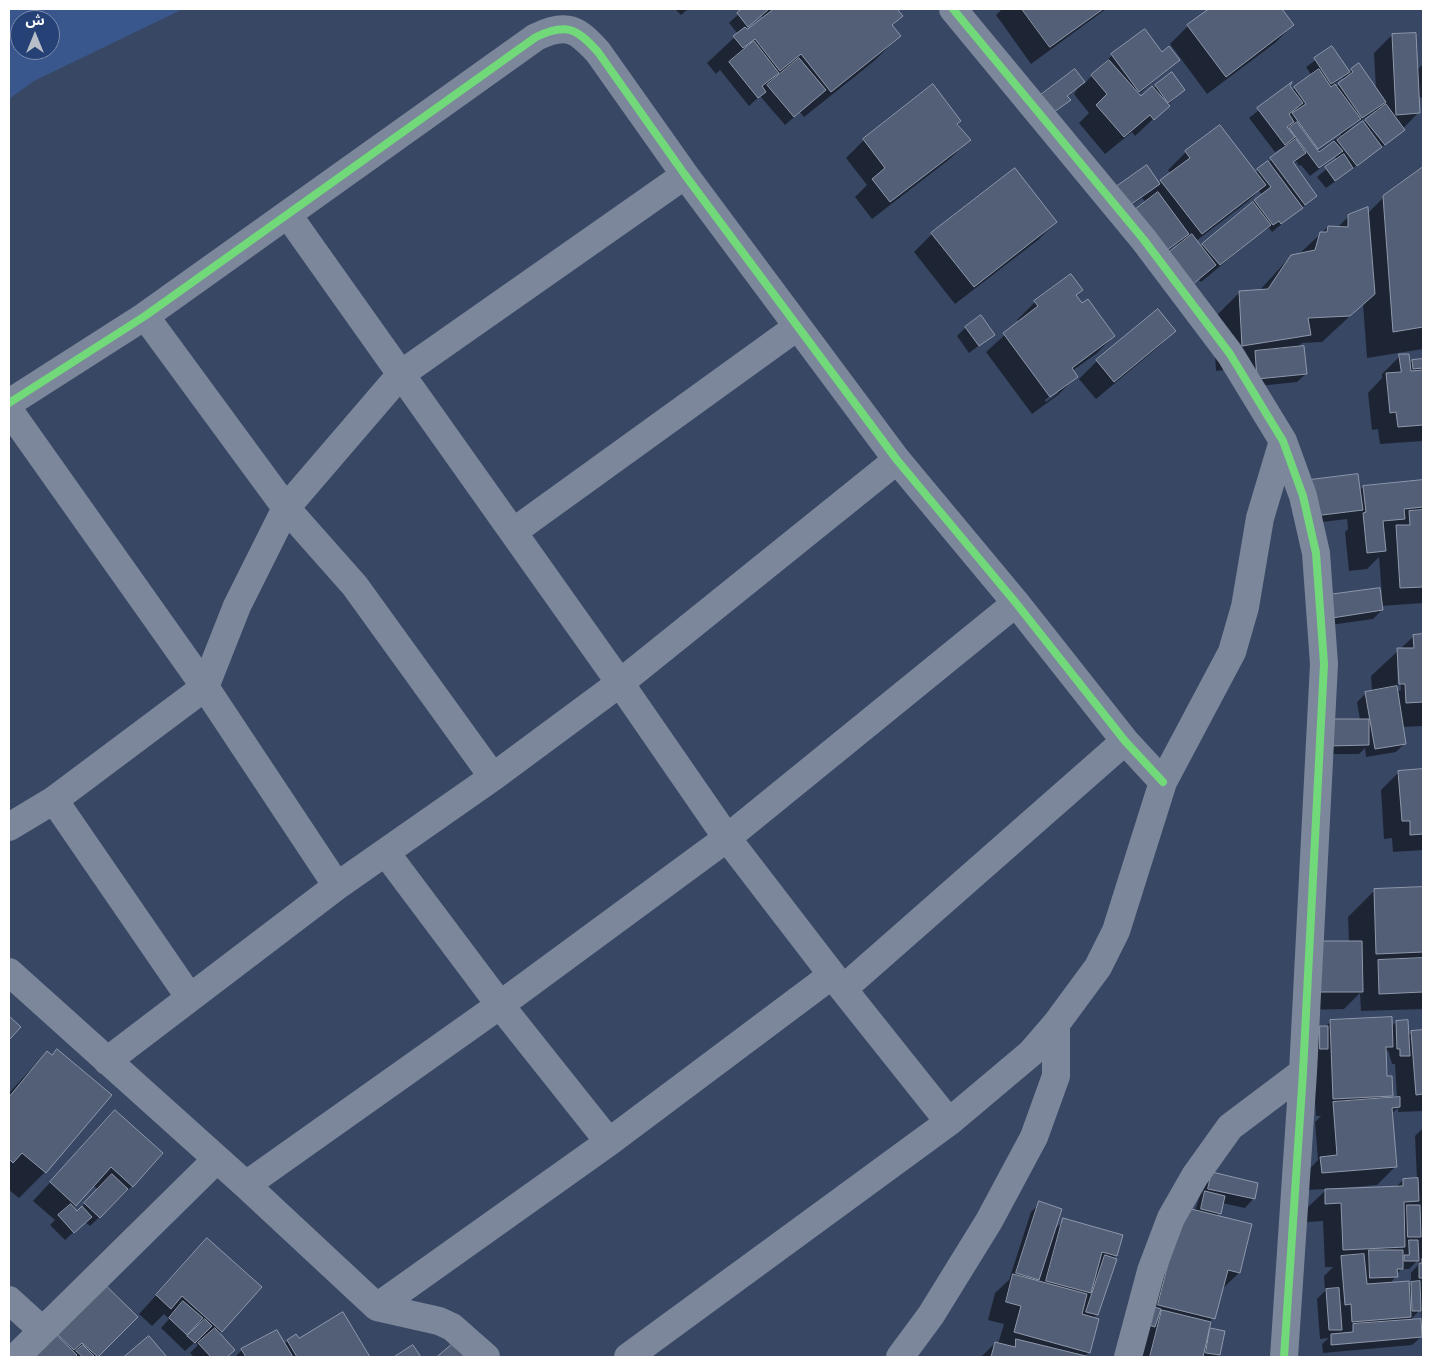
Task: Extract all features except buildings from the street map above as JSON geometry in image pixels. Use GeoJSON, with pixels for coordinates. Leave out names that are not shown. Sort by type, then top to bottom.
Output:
{"type":"FeatureCollection","features":[{"type":"Feature","properties":{"kind":"street"},"geometry":{"type":"LineString","coordinates":[[953,9],[1144,240],[1230,354],[1283,440],[1303,496],[1316,553],[1324,664],[1303,1072],[1284,1344],[1267,1357]]}},
{"type":"Feature","properties":{"kind":"street"},"geometry":{"type":"LineString","coordinates":[[9,403],[145,316],[536,37],[549,31],[564,28],[582,34],[598,52],[685,175],[897,460],[1016,603],[1125,740],[1163,782]]}},
{"type":"Feature","properties":{"kind":"street"},"geometry":{"type":"LineString","coordinates":[[9,827],[54,800],[205,687],[237,606],[286,508],[401,374],[685,175]]}},
{"type":"Feature","properties":{"kind":"street"},"geometry":{"type":"LineString","coordinates":[[288,215],[620,683],[727,838],[949,1122]]}},
{"type":"Feature","properties":{"kind":"street"},"geometry":{"type":"LineString","coordinates":[[145,316],[286,508],[355,586],[493,777]]}},
{"type":"Feature","properties":{"kind":"street"},"geometry":{"type":"LineString","coordinates":[[513,532],[797,327]]}},
{"type":"Feature","properties":{"kind":"street"},"geometry":{"type":"LineString","coordinates":[[9,410],[205,687],[337,886]]}},
{"type":"Feature","properties":{"kind":"street"},"geometry":{"type":"LineString","coordinates":[[628,1357],[949,1122],[1031,1053],[1056,1024],[1098,966],[1116,931],[1163,782],[1232,652],[1245,608],[1260,518],[1283,440]]}},
{"type":"Feature","properties":{"kind":"street"},"geometry":{"type":"LineString","coordinates":[[108,1061],[337,886],[493,777],[620,683],[897,460]]}},
{"type":"Feature","properties":{"kind":"street"},"geometry":{"type":"LineString","coordinates":[[246,1185],[500,1005],[727,838],[1016,603]]}},
{"type":"Feature","properties":{"kind":"street"},"geometry":{"type":"LineString","coordinates":[[377,1307],[838,982],[1125,740]]}},
{"type":"Feature","properties":{"kind":"street"},"geometry":{"type":"LineString","coordinates":[[54,800],[190,998]]}},
{"type":"Feature","properties":{"kind":"street"},"geometry":{"type":"LineString","coordinates":[[386,853],[500,1005],[610,1142]]}},
{"type":"Feature","properties":{"kind":"street"},"geometry":{"type":"LineString","coordinates":[[9,972],[246,1185],[377,1307],[439,1321],[452,1327],[486,1357]]}},
{"type":"Feature","properties":{"kind":"street"},"geometry":{"type":"LineString","coordinates":[[900,1357],[931,1315],[989,1221],[1034,1137],[1056,1076],[1056,1024]]}},
{"type":"Feature","properties":{"kind":"street"},"geometry":{"type":"LineString","coordinates":[[1128,1357],[1151,1271],[1171,1218],[1195,1176],[1230,1127],[1303,1072]]}},
{"type":"Feature","properties":{"kind":"street"},"geometry":{"type":"LineString","coordinates":[[16,1357],[217,1159]]}},
{"type":"Feature","properties":{"kind":"street"},"geometry":{"type":"LineString","coordinates":[[9,1300],[42,1330]]}},
{"type":"Feature","properties":{"kind":"shaded area"},"geometry":{"type":"Polygon","coordinates":[[[9,9],[183,9],[34,81],[9,99],[9,9]]]}},
{"type":"Feature","properties":{"kind":"cycle path"},"geometry":{"type":"LineString","coordinates":[[953,9],[1144,240],[1230,354],[1283,441],[1303,496],[1316,553],[1324,664],[1303,1072],[1284,1357]]}},
{"type":"Feature","properties":{"kind":"cycle path"},"geometry":{"type":"LineString","coordinates":[[9,403],[145,316],[536,37],[556,30],[571,30],[584,38],[598,52],[685,175],[897,460],[1016,603],[1125,741],[1163,782]]}}]}
